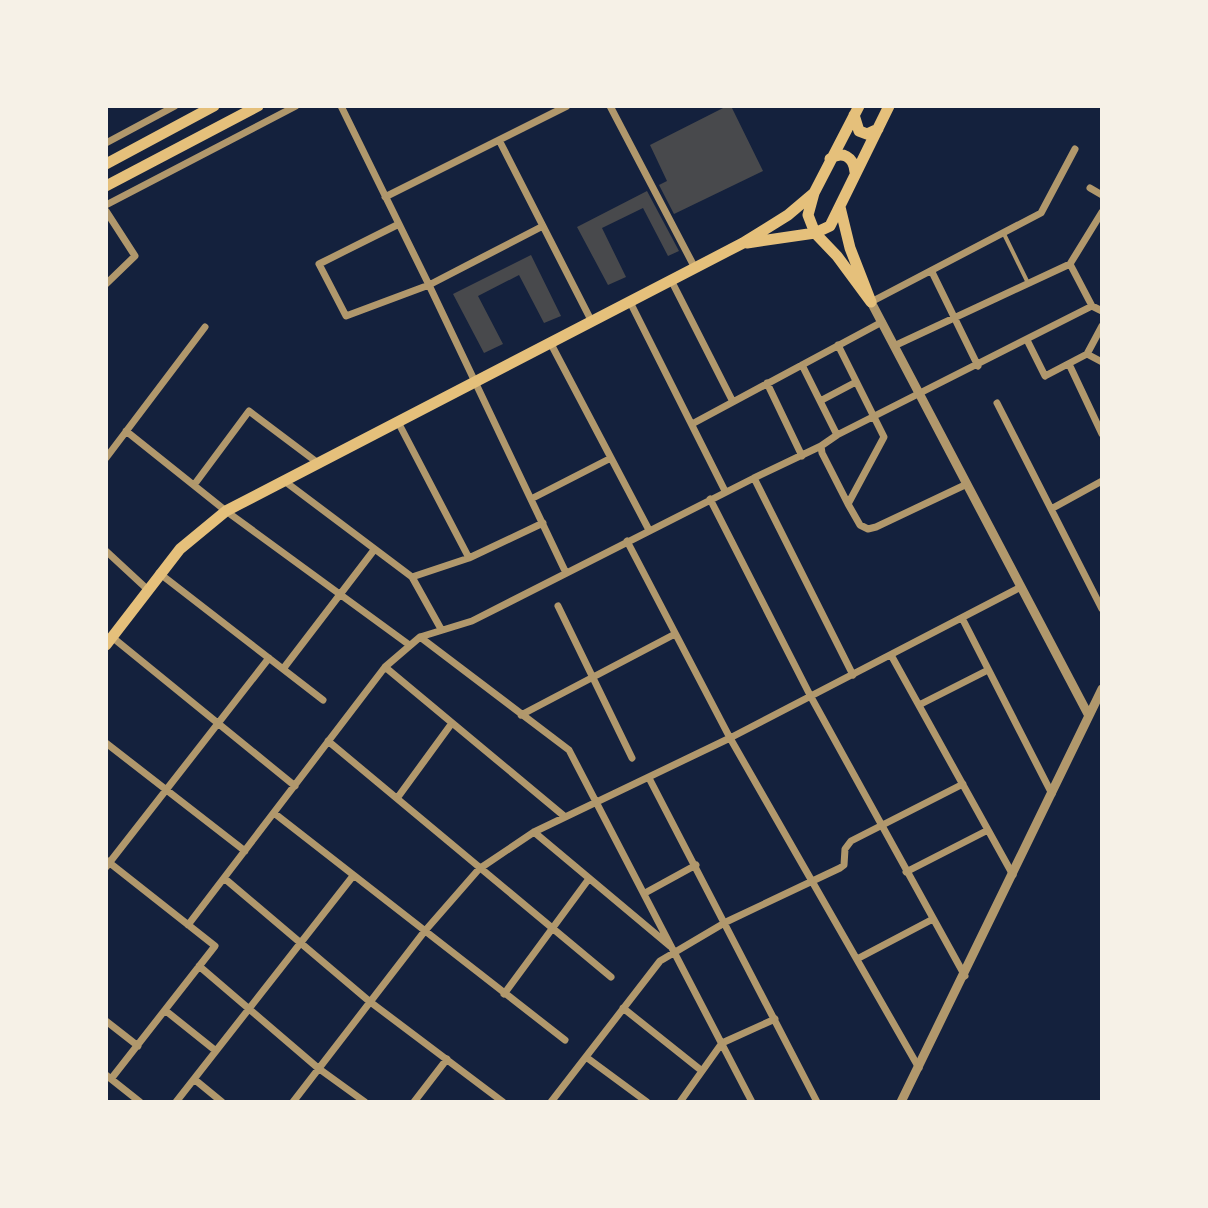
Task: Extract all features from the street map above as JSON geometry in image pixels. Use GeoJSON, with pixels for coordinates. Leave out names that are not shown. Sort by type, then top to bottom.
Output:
{"type":"FeatureCollection","features":[{"type":"Feature","properties":{"kind":"main road"},"geometry":{"type":"LineString","coordinates":[[106,164],[214,106]]}},
{"type":"Feature","properties":{"kind":"main road"},"geometry":{"type":"LineString","coordinates":[[106,186],[258,106]]}},
{"type":"Feature","properties":{"kind":"main road"},"geometry":{"type":"LineString","coordinates":[[743,243],[815,233],[830,226],[889,106]]}},
{"type":"Feature","properties":{"kind":"main road"},"geometry":{"type":"LineString","coordinates":[[857,110],[859,131],[872,133],[879,128]]}},
{"type":"Feature","properties":{"kind":"main road"},"geometry":{"type":"LineString","coordinates":[[857,110],[814,193],[808,215],[815,233],[837,256],[871,302]]}},
{"type":"Feature","properties":{"kind":"main road"},"geometry":{"type":"LineString","coordinates":[[830,159],[838,154],[847,156],[855,172]]}},
{"type":"Feature","properties":{"kind":"main road"},"geometry":{"type":"LineString","coordinates":[[109,641],[180,549],[226,511],[743,243],[788,215],[814,193]]}},
{"type":"Feature","properties":{"kind":"main road"},"geometry":{"type":"LineString","coordinates":[[840,207],[850,248],[871,302]]}},
{"type":"Feature","properties":{"kind":"street"},"geometry":{"type":"LineString","coordinates":[[106,143],[175,106]]}},
{"type":"Feature","properties":{"kind":"street"},"geometry":{"type":"LineString","coordinates":[[106,284],[135,256],[106,208],[296,106]]}},
{"type":"Feature","properties":{"kind":"street"},"geometry":{"type":"LineString","coordinates":[[341,106],[566,573]]}},
{"type":"Feature","properties":{"kind":"street"},"geometry":{"type":"LineString","coordinates":[[385,197],[567,106]]}},
{"type":"Feature","properties":{"kind":"street"},"geometry":{"type":"LineString","coordinates":[[610,106],[695,268]]}},
{"type":"Feature","properties":{"kind":"street"},"geometry":{"type":"LineString","coordinates":[[499,140],[592,322]]}},
{"type":"Feature","properties":{"kind":"street"},"geometry":{"type":"LineString","coordinates":[[1075,149],[1041,213],[871,302],[1089,716]]}},
{"type":"Feature","properties":{"kind":"street"},"geometry":{"type":"LineString","coordinates":[[1090,188],[1102,195]]}},
{"type":"Feature","properties":{"kind":"street"},"geometry":{"type":"LineString","coordinates":[[894,346],[1070,264],[1102,212]]}},
{"type":"Feature","properties":{"kind":"street"},"geometry":{"type":"LineString","coordinates":[[399,224],[319,264],[346,316],[429,285],[543,226]]}},
{"type":"Feature","properties":{"kind":"street"},"geometry":{"type":"LineString","coordinates":[[1070,264],[1092,306],[1102,311]]}},
{"type":"Feature","properties":{"kind":"street"},"geometry":{"type":"LineString","coordinates":[[932,272],[978,366]]}},
{"type":"Feature","properties":{"kind":"street"},"geometry":{"type":"LineString","coordinates":[[671,280],[733,402]]}},
{"type":"Feature","properties":{"kind":"street"},"geometry":{"type":"LineString","coordinates":[[630,302],[725,491]]}},
{"type":"Feature","properties":{"kind":"street"},"geometry":{"type":"LineString","coordinates":[[188,925],[385,667],[408,644],[441,629],[472,621],[725,491],[802,456],[919,393],[1028,342],[1092,306]]}},
{"type":"Feature","properties":{"kind":"street"},"geometry":{"type":"LineString","coordinates":[[692,424],[882,322]]}},
{"type":"Feature","properties":{"kind":"street"},"geometry":{"type":"LineString","coordinates":[[1028,342],[1045,376],[1087,354],[1102,326]]}},
{"type":"Feature","properties":{"kind":"street"},"geometry":{"type":"LineString","coordinates":[[106,458],[205,327]]}},
{"type":"Feature","properties":{"kind":"street"},"geometry":{"type":"LineString","coordinates":[[551,344],[649,530]]}},
{"type":"Feature","properties":{"kind":"street"},"geometry":{"type":"LineString","coordinates":[[838,345],[884,437],[848,504]]}},
{"type":"Feature","properties":{"kind":"street"},"geometry":{"type":"LineString","coordinates":[[1087,354],[1102,362]]}},
{"type":"Feature","properties":{"kind":"street"},"geometry":{"type":"LineString","coordinates":[[1069,364],[1102,434]]}},
{"type":"Feature","properties":{"kind":"street"},"geometry":{"type":"LineString","coordinates":[[802,365],[837,435]]}},
{"type":"Feature","properties":{"kind":"street"},"geometry":{"type":"LineString","coordinates":[[820,401],[856,382]]}},
{"type":"Feature","properties":{"kind":"street"},"geometry":{"type":"LineString","coordinates":[[767,383],[802,456]]}},
{"type":"Feature","properties":{"kind":"street"},"geometry":{"type":"LineString","coordinates":[[997,403],[1102,609]]}},
{"type":"Feature","properties":{"kind":"street"},"geometry":{"type":"LineString","coordinates":[[194,485],[249,411],[318,463]]}},
{"type":"Feature","properties":{"kind":"street"},"geometry":{"type":"LineString","coordinates":[[398,422],[469,558]]}},
{"type":"Feature","properties":{"kind":"street"},"geometry":{"type":"LineString","coordinates":[[126,431],[226,511],[408,644]]}},
{"type":"Feature","properties":{"kind":"street"},"geometry":{"type":"LineString","coordinates":[[821,446],[848,504],[860,525],[868,529],[967,484]]}},
{"type":"Feature","properties":{"kind":"street"},"geometry":{"type":"LineString","coordinates":[[531,499],[611,458]]}},
{"type":"Feature","properties":{"kind":"street"},"geometry":{"type":"LineString","coordinates":[[754,478],[853,675]]}},
{"type":"Feature","properties":{"kind":"street"},"geometry":{"type":"LineString","coordinates":[[283,480],[412,577],[441,629]]}},
{"type":"Feature","properties":{"kind":"street"},"geometry":{"type":"LineString","coordinates":[[1051,509],[1102,481]]}},
{"type":"Feature","properties":{"kind":"street"},"geometry":{"type":"LineString","coordinates":[[710,499],[811,697],[965,976]]}},
{"type":"Feature","properties":{"kind":"street"},"geometry":{"type":"LineString","coordinates":[[412,577],[469,558],[543,523]]}},
{"type":"Feature","properties":{"kind":"street"},"geometry":{"type":"LineString","coordinates":[[627,541],[730,738],[920,1070]]}},
{"type":"Feature","properties":{"kind":"street"},"geometry":{"type":"LineString","coordinates":[[283,669],[374,550]]}},
{"type":"Feature","properties":{"kind":"street"},"geometry":{"type":"LineString","coordinates":[[106,551],[147,589]]}},
{"type":"Feature","properties":{"kind":"street"},"geometry":{"type":"LineString","coordinates":[[159,573],[323,700]]}},
{"type":"Feature","properties":{"kind":"street"},"geometry":{"type":"LineString","coordinates":[[293,1102],[424,932],[479,869],[564,816],[730,738],[1021,587]]}},
{"type":"Feature","properties":{"kind":"street"},"geometry":{"type":"LineString","coordinates":[[558,606],[632,758]]}},
{"type":"Feature","properties":{"kind":"street"},"geometry":{"type":"LineString","coordinates":[[962,618],[1052,794]]}},
{"type":"Feature","properties":{"kind":"street"},"geometry":{"type":"LineString","coordinates":[[521,715],[675,634]]}},
{"type":"Feature","properties":{"kind":"street"},"geometry":{"type":"LineString","coordinates":[[420,637],[569,750],[599,802],[752,1102]]}},
{"type":"Feature","properties":{"kind":"street"},"geometry":{"type":"LineString","coordinates":[[109,641],[295,786]]}},
{"type":"Feature","properties":{"kind":"street"},"geometry":{"type":"LineString","coordinates":[[891,655],[1013,875]]}},
{"type":"Feature","properties":{"kind":"street"},"geometry":{"type":"LineString","coordinates":[[140,1102],[109,1077],[138,1046],[215,946],[107,863],[269,658]]}},
{"type":"Feature","properties":{"kind":"street"},"geometry":{"type":"LineString","coordinates":[[385,667],[564,816]]}},
{"type":"Feature","properties":{"kind":"street"},"geometry":{"type":"LineString","coordinates":[[919,705],[988,670]]}},
{"type":"Feature","properties":{"kind":"street"},"geometry":{"type":"LineString","coordinates":[[901,1102],[920,1070],[1102,689]]}},
{"type":"Feature","properties":{"kind":"street"},"geometry":{"type":"LineString","coordinates":[[398,797],[452,723]]}},
{"type":"Feature","properties":{"kind":"street"},"geometry":{"type":"LineString","coordinates":[[328,741],[611,977]]}},
{"type":"Feature","properties":{"kind":"street"},"geometry":{"type":"LineString","coordinates":[[106,743],[245,851]]}},
{"type":"Feature","properties":{"kind":"street"},"geometry":{"type":"LineString","coordinates":[[649,778],[817,1102]]}},
{"type":"Feature","properties":{"kind":"street"},"geometry":{"type":"LineString","coordinates":[[551,1102],[660,961],[726,922],[844,865],[847,844],[963,784]]}},
{"type":"Feature","properties":{"kind":"street"},"geometry":{"type":"LineString","coordinates":[[274,813],[565,1040]]}},
{"type":"Feature","properties":{"kind":"street"},"geometry":{"type":"LineString","coordinates":[[906,872],[988,830]]}},
{"type":"Feature","properties":{"kind":"street"},"geometry":{"type":"LineString","coordinates":[[534,832],[675,950]]}},
{"type":"Feature","properties":{"kind":"street"},"geometry":{"type":"LineString","coordinates":[[645,893],[696,865]]}},
{"type":"Feature","properties":{"kind":"street"},"geometry":{"type":"LineString","coordinates":[[176,1102],[353,876]]}},
{"type":"Feature","properties":{"kind":"street"},"geometry":{"type":"LineString","coordinates":[[224,878],[369,1001],[503,1102]]}},
{"type":"Feature","properties":{"kind":"street"},"geometry":{"type":"LineString","coordinates":[[504,994],[588,880]]}},
{"type":"Feature","properties":{"kind":"street"},"geometry":{"type":"LineString","coordinates":[[857,959],[933,919]]}},
{"type":"Feature","properties":{"kind":"street"},"geometry":{"type":"LineString","coordinates":[[199,966],[318,1068],[365,1102]]}},
{"type":"Feature","properties":{"kind":"street"},"geometry":{"type":"LineString","coordinates":[[623,1008],[702,1071]]}},
{"type":"Feature","properties":{"kind":"street"},"geometry":{"type":"LineString","coordinates":[[166,1010],[216,1051]]}},
{"type":"Feature","properties":{"kind":"street"},"geometry":{"type":"LineString","coordinates":[[680,1102],[722,1043],[775,1019]]}},
{"type":"Feature","properties":{"kind":"street"},"geometry":{"type":"LineString","coordinates":[[106,1021],[138,1046]]}},
{"type":"Feature","properties":{"kind":"street"},"geometry":{"type":"LineString","coordinates":[[586,1057],[647,1102]]}},
{"type":"Feature","properties":{"kind":"street"},"geometry":{"type":"LineString","coordinates":[[414,1102],[447,1059]]}},
{"type":"Feature","properties":{"kind":"street"},"geometry":{"type":"LineString","coordinates":[[194,1079],[222,1102]]}},
{"type":"Feature","properties":{"kind":"lane"},"geometry":{"type":"LineString","coordinates":[[1004,234],[1028,283]]}},
{"type":"Feature","properties":{"kind":"building"},"geometry":{"type":"Polygon","coordinates":[[[731,106],[763,171],[674,214],[659,185],[667,181],[650,145],[731,106]]]}},
{"type":"Feature","properties":{"kind":"building"},"geometry":{"type":"Polygon","coordinates":[[[647,191],[679,251],[668,256],[643,208],[602,228],[626,277],[608,285],[577,227],[647,191]]]}},
{"type":"Feature","properties":{"kind":"building"},"geometry":{"type":"Polygon","coordinates":[[[531,255],[561,316],[544,323],[519,275],[478,296],[503,344],[484,353],[453,294],[531,255]]]}}]}
